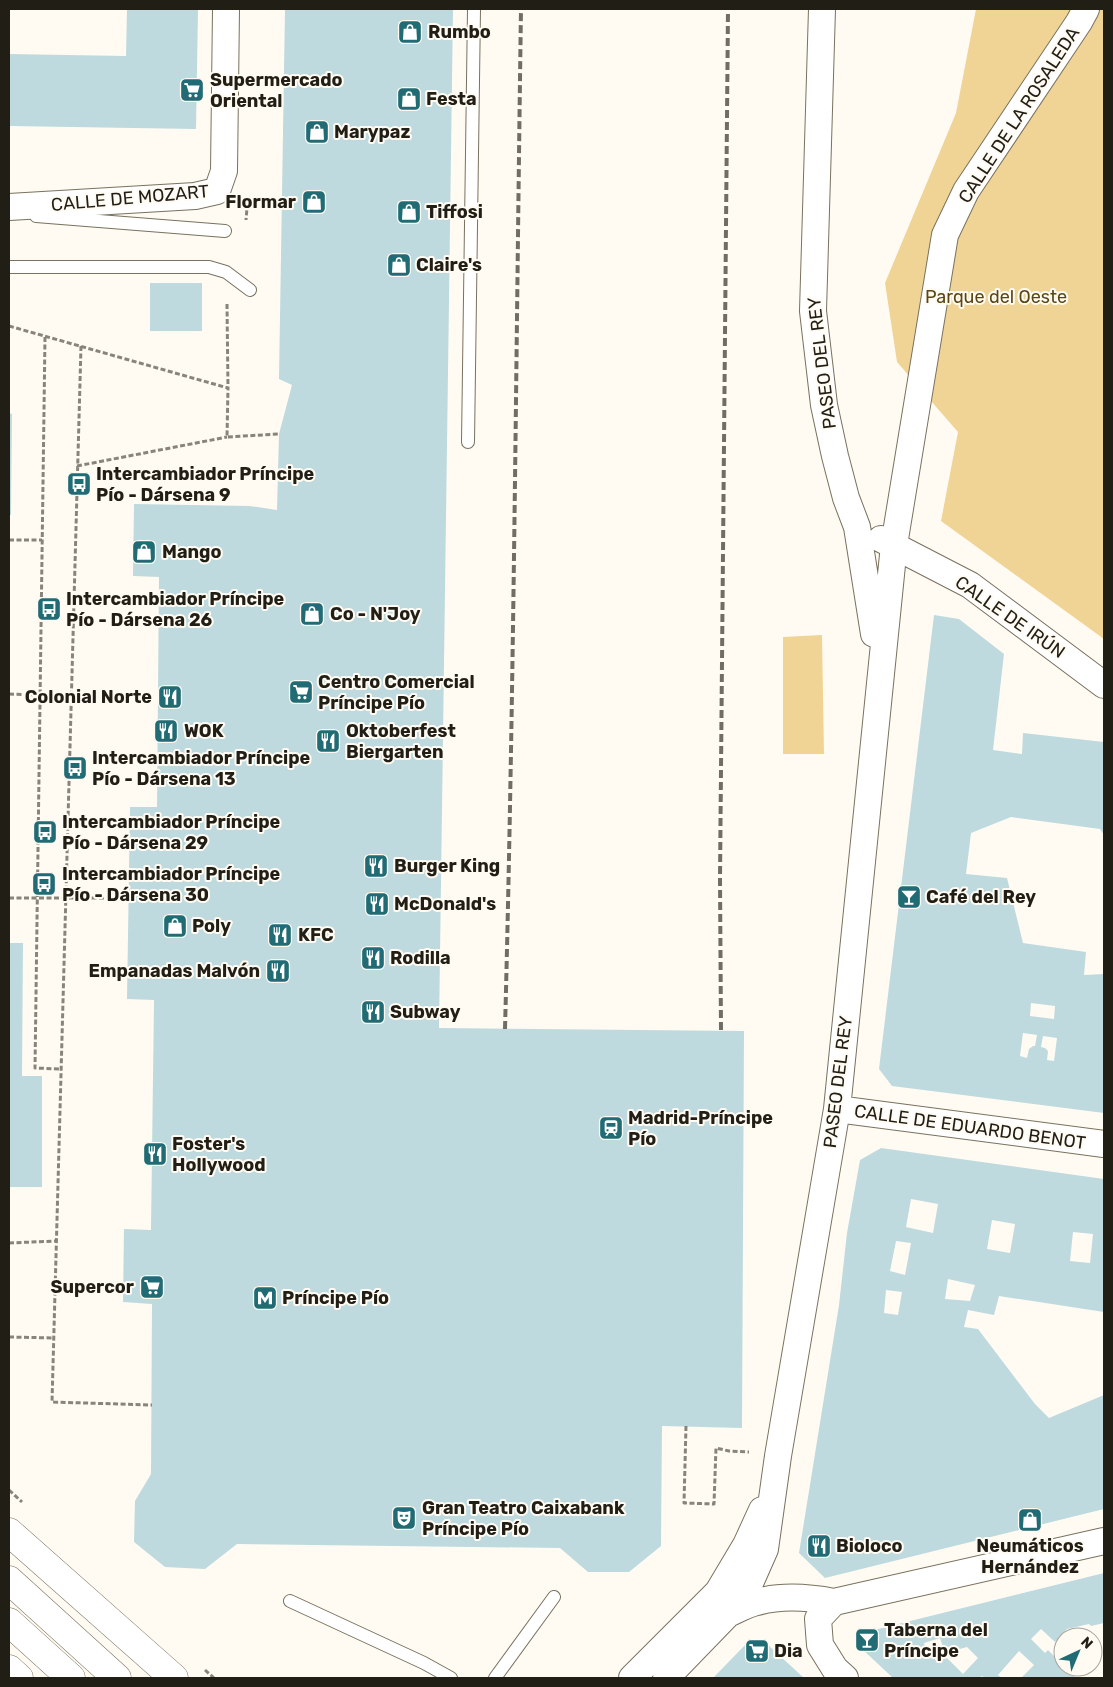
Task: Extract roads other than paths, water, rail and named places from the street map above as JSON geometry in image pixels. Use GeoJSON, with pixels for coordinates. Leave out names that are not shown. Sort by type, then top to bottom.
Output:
{"type":"FeatureCollection","features":[{"type":"Feature","properties":{"kind":"main road"},"geometry":{"type":"LineString","coordinates":[[9,1532],[174,1678]]}},
{"type":"Feature","properties":{"kind":"main road"},"geometry":{"type":"LineString","coordinates":[[9,1580],[118,1678]]}},
{"type":"Feature","properties":{"kind":"main road"},"geometry":{"type":"LineString","coordinates":[[9,1622],[70,1678]]}},
{"type":"Feature","properties":{"kind":"main road"},"geometry":{"type":"LineString","coordinates":[[9,1670],[19,1678]]}},
{"type":"Feature","properties":{"kind":"street","name":"CALLE DE MOZART"},"geometry":{"type":"LineString","coordinates":[[9,207],[195,196],[217,191],[224,171],[226,9]]}},
{"type":"Feature","properties":{"kind":"street","name":"PASEO DEL REY"},"geometry":{"type":"LineString","coordinates":[[822,9],[813,311],[824,405],[834,456],[846,498],[858,528],[870,597],[880,682]]}},
{"type":"Feature","properties":{"kind":"street","name":"CALLE DE LA ROSALEDA"},"geometry":{"type":"LineString","coordinates":[[894,545],[945,235],[966,191],[1074,30],[1086,9]]}},
{"type":"Feature","properties":{"kind":"street","name":"CALLE DE IRÚN"},"geometry":{"type":"LineString","coordinates":[[858,528],[970,585],[1104,685]]}},
{"type":"Feature","properties":{"kind":"street","name":"PASEO DEL REY"},"geometry":{"type":"LineString","coordinates":[[666,1678],[728,1614],[750,1583],[765,1550],[837,1109],[894,545]]}},
{"type":"Feature","properties":{"kind":"street","name":"CALLE DE EDUARDO BENOT"},"geometry":{"type":"LineString","coordinates":[[837,1109],[1104,1144]]}},
{"type":"Feature","properties":{"kind":"street","name":"PASEO DEL REY"},"geometry":{"type":"LineString","coordinates":[[632,1678],[718,1592],[746,1545],[776,1480]]}},
{"type":"Feature","properties":{"kind":"street"},"geometry":{"type":"LineString","coordinates":[[845,1678],[835,1669],[820,1645],[818,1619],[834,1602],[1104,1541]]}},
{"type":"Feature","properties":{"kind":"street","name":"PASEO DEL REY"},"geometry":{"type":"LineString","coordinates":[[728,1614],[756,1602],[779,1598],[798,1597],[834,1602]]}},
{"type":"Feature","properties":{"kind":"lane"},"geometry":{"type":"LineString","coordinates":[[468,442],[474,9]]}},
{"type":"Feature","properties":{"kind":"lane"},"geometry":{"type":"LineString","coordinates":[[9,214],[225,231]]}},
{"type":"Feature","properties":{"kind":"lane"},"geometry":{"type":"LineString","coordinates":[[9,267],[209,267],[226,272],[250,290]]}},
{"type":"Feature","properties":{"kind":"lane"},"geometry":{"type":"LineString","coordinates":[[495,1678],[554,1597]]}},
{"type":"Feature","properties":{"kind":"lane"},"geometry":{"type":"LineString","coordinates":[[290,1602],[424,1663],[451,1678]]}},
{"type":"Feature","properties":{"kind":"railway"},"geometry":{"type":"LineString","coordinates":[[505,1029],[513,646],[521,9]]}},
{"type":"Feature","properties":{"kind":"railway"},"geometry":{"type":"LineString","coordinates":[[721,1030],[720,879],[728,9]]}},
{"type":"Feature","properties":{"kind":"place","name":"Rumbo"},"geometry":{"type":"Point","coordinates":[410,32]}},
{"type":"Feature","properties":{"kind":"place","name":"Supermercado Oriental"},"geometry":{"type":"Point","coordinates":[192,90]}},
{"type":"Feature","properties":{"kind":"place","name":"Festa"},"geometry":{"type":"Point","coordinates":[409,99]}},
{"type":"Feature","properties":{"kind":"place","name":"Marypaz"},"geometry":{"type":"Point","coordinates":[317,132]}},
{"type":"Feature","properties":{"kind":"place","name":"Flormar"},"geometry":{"type":"Point","coordinates":[314,202]}},
{"type":"Feature","properties":{"kind":"place","name":"Tiffosi"},"geometry":{"type":"Point","coordinates":[409,212]}},
{"type":"Feature","properties":{"kind":"place","name":"Claire's"},"geometry":{"type":"Point","coordinates":[399,265]}},
{"type":"Feature","properties":{"kind":"place","name":"Intercambiador Príncipe Pío - Dársena 9"},"geometry":{"type":"Point","coordinates":[79,484]}},
{"type":"Feature","properties":{"kind":"place","name":"Mango"},"geometry":{"type":"Point","coordinates":[144,552]}},
{"type":"Feature","properties":{"kind":"place","name":"Intercambiador Príncipe Pío - Dársena 26"},"geometry":{"type":"Point","coordinates":[49,609]}},
{"type":"Feature","properties":{"kind":"place","name":"Co - N'Joy"},"geometry":{"type":"Point","coordinates":[312,614]}},
{"type":"Feature","properties":{"kind":"place","name":"Centro Comercial Príncipe Pío"},"geometry":{"type":"Point","coordinates":[301,692]}},
{"type":"Feature","properties":{"kind":"place","name":"Colonial Norte"},"geometry":{"type":"Point","coordinates":[170,697]}},
{"type":"Feature","properties":{"kind":"place","name":"WOK"},"geometry":{"type":"Point","coordinates":[166,731]}},
{"type":"Feature","properties":{"kind":"place","name":"Oktoberfest Biergarten"},"geometry":{"type":"Point","coordinates":[328,741]}},
{"type":"Feature","properties":{"kind":"place","name":"Intercambiador Príncipe Pío - Dársena 13"},"geometry":{"type":"Point","coordinates":[75,768]}},
{"type":"Feature","properties":{"kind":"place","name":"Intercambiador Príncipe Pío - Dársena 29"},"geometry":{"type":"Point","coordinates":[45,832]}},
{"type":"Feature","properties":{"kind":"place","name":"Burger King"},"geometry":{"type":"Point","coordinates":[376,866]}},
{"type":"Feature","properties":{"kind":"place","name":"Intercambiador Príncipe Pío - Dársena 30"},"geometry":{"type":"Point","coordinates":[44,884]}},
{"type":"Feature","properties":{"kind":"place","name":"Café del Rey"},"geometry":{"type":"Point","coordinates":[909,897]}},
{"type":"Feature","properties":{"kind":"place","name":"McDonald's"},"geometry":{"type":"Point","coordinates":[377,904]}},
{"type":"Feature","properties":{"kind":"place","name":"Poly"},"geometry":{"type":"Point","coordinates":[175,926]}},
{"type":"Feature","properties":{"kind":"place","name":"KFC"},"geometry":{"type":"Point","coordinates":[280,935]}},
{"type":"Feature","properties":{"kind":"place","name":"Rodilla"},"geometry":{"type":"Point","coordinates":[373,958]}},
{"type":"Feature","properties":{"kind":"place","name":"Empanadas Malvón"},"geometry":{"type":"Point","coordinates":[278,971]}},
{"type":"Feature","properties":{"kind":"place","name":"Subway"},"geometry":{"type":"Point","coordinates":[373,1012]}},
{"type":"Feature","properties":{"kind":"place","name":"Madrid-Príncipe Pío"},"geometry":{"type":"Point","coordinates":[611,1128]}},
{"type":"Feature","properties":{"kind":"place","name":"Foster's Hollywood"},"geometry":{"type":"Point","coordinates":[155,1154]}},
{"type":"Feature","properties":{"kind":"place","name":"Supercor"},"geometry":{"type":"Point","coordinates":[152,1287]}},
{"type":"Feature","properties":{"kind":"place","name":"Príncipe Pío"},"geometry":{"type":"Point","coordinates":[265,1298]}},
{"type":"Feature","properties":{"kind":"place","name":"Gran Teatro Caixabank Príncipe Pío"},"geometry":{"type":"Point","coordinates":[404,1518]}},
{"type":"Feature","properties":{"kind":"place","name":"Neumáticos Hernández"},"geometry":{"type":"Point","coordinates":[1030,1520]}},
{"type":"Feature","properties":{"kind":"place","name":"Bioloco"},"geometry":{"type":"Point","coordinates":[819,1546]}},
{"type":"Feature","properties":{"kind":"place","name":"Taberna del Príncipe"},"geometry":{"type":"Point","coordinates":[867,1640]}},
{"type":"Feature","properties":{"kind":"place","name":"Dia"},"geometry":{"type":"Point","coordinates":[757,1651]}},
{"type":"Feature","properties":{"kind":"park label","name":"Parque del Oeste"},"geometry":{"type":"Point","coordinates":[996,297]}}]}
